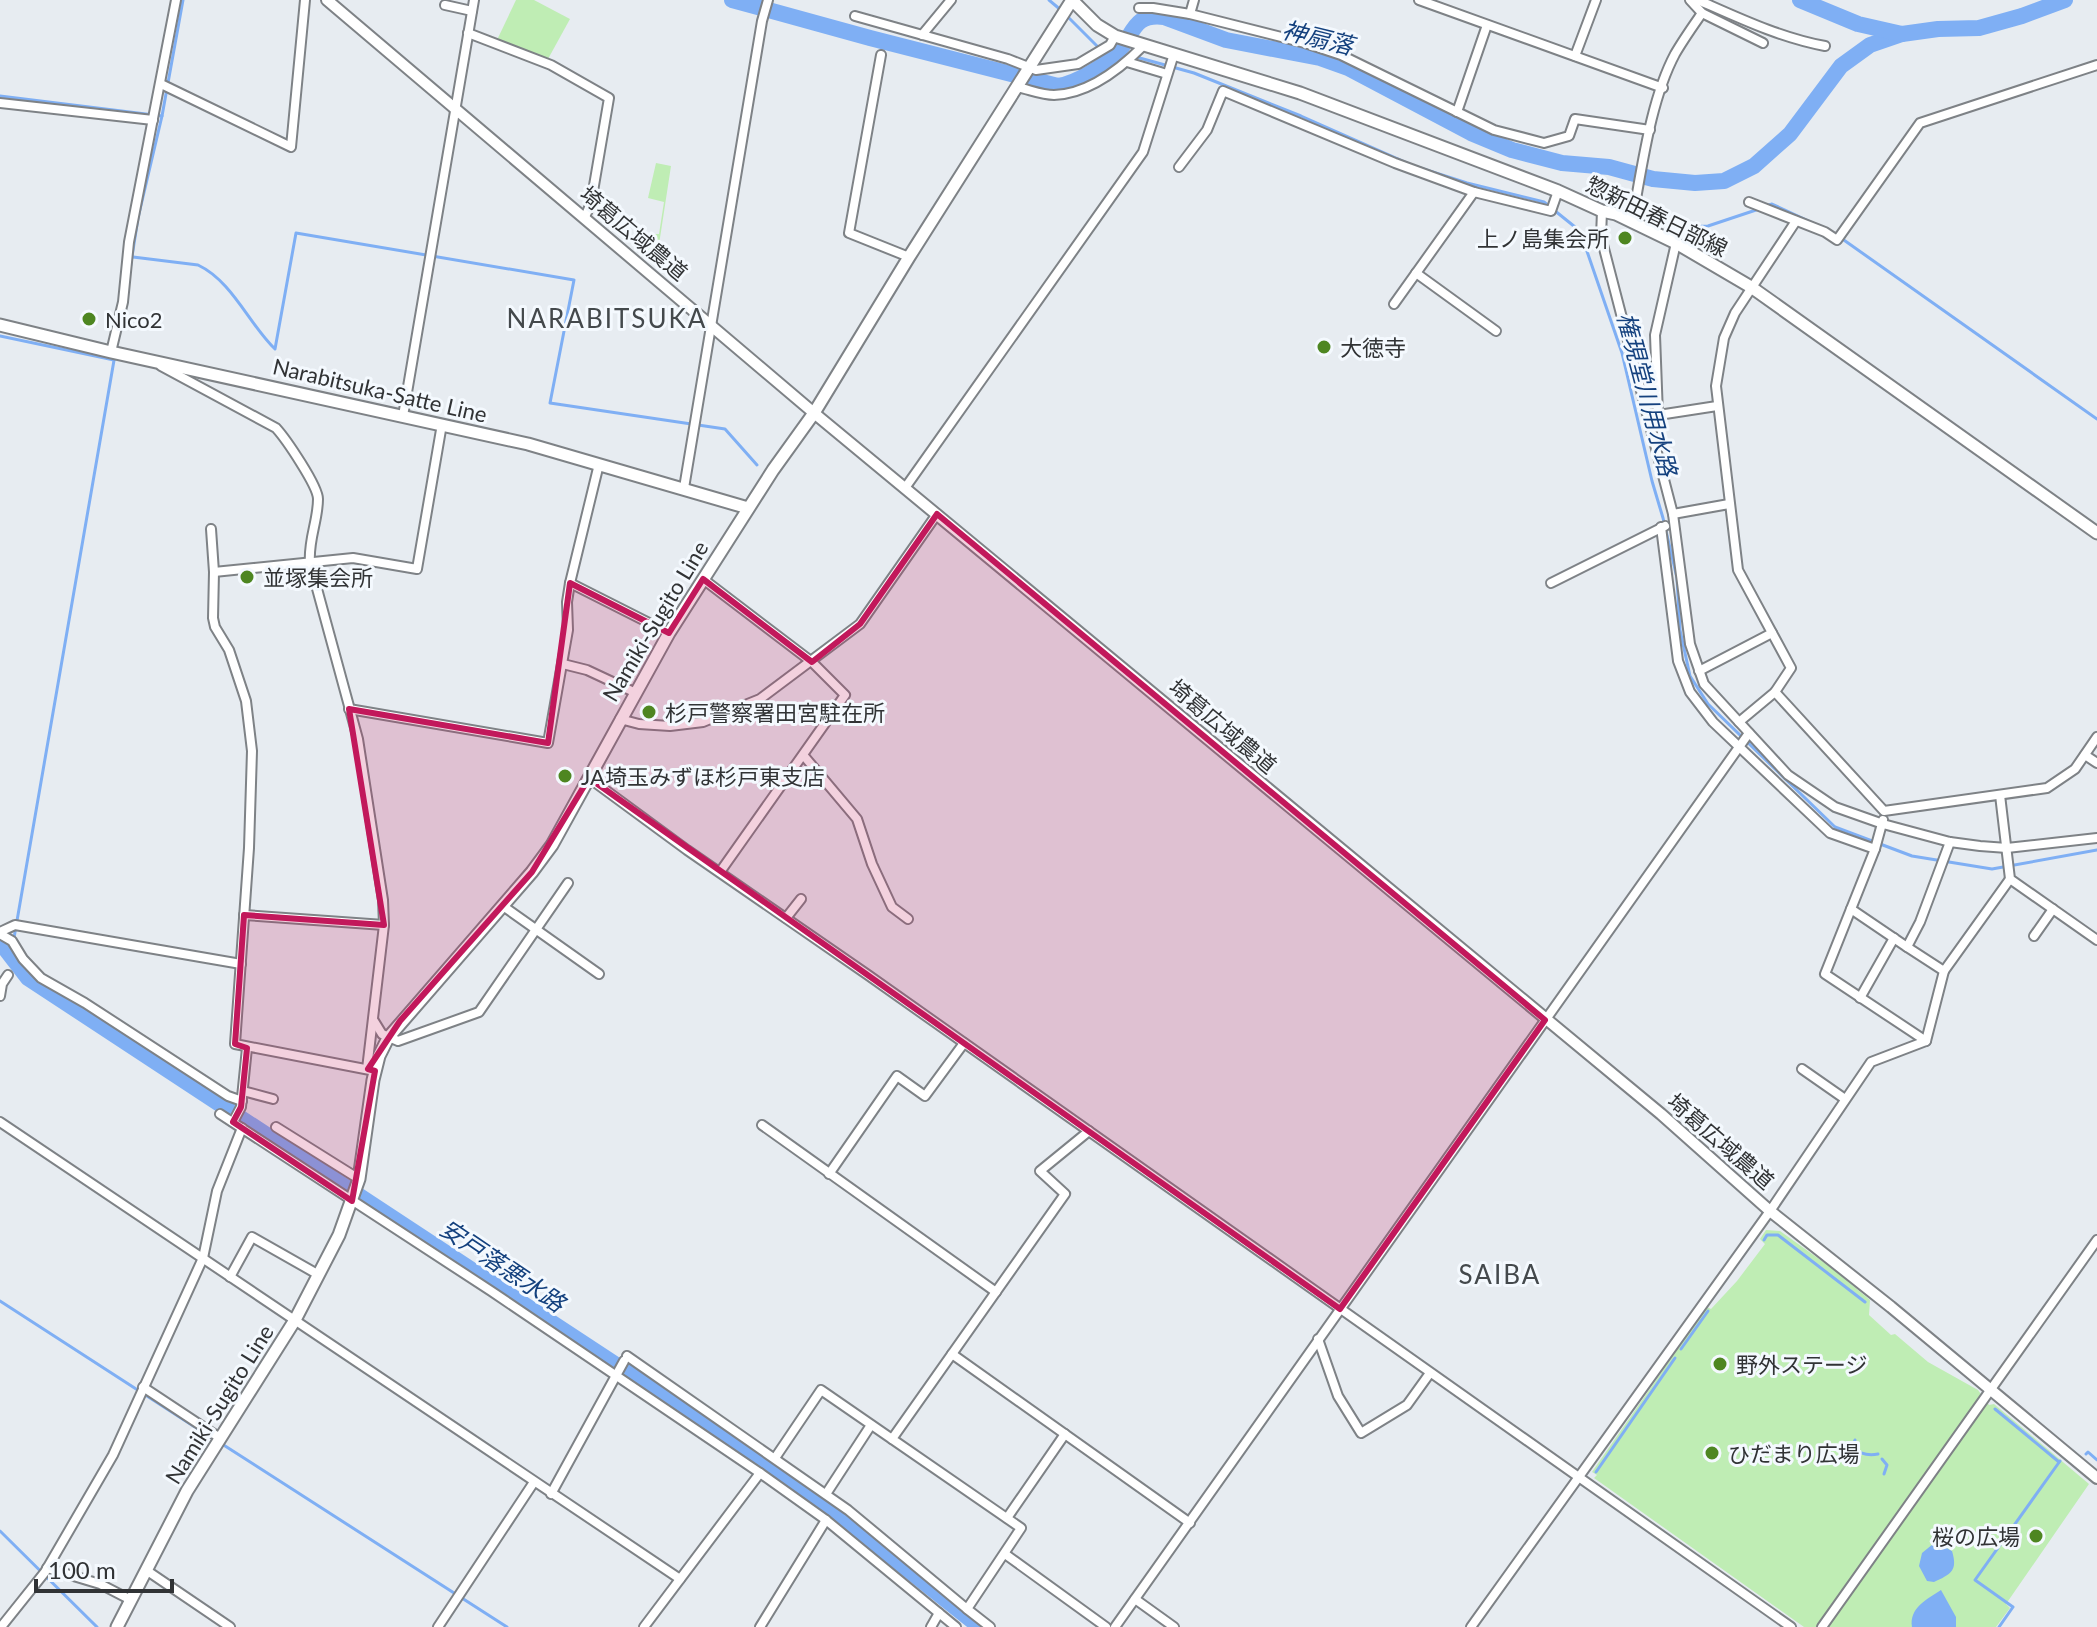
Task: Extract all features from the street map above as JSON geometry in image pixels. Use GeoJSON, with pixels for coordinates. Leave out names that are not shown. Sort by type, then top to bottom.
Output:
{"type":"FeatureCollection","features":[{"type":"Feature","properties":{"kind":"main road"},"geometry":{"type":"LineString","coordinates":[[1028,68],[1072,0],[1097,25],[1115,36]]}},
{"type":"Feature","properties":{"kind":"main road","name":"惣新田春日部線"},"geometry":{"type":"LineString","coordinates":[[1115,36],[1300,93],[1616,214],[1676,243],[1751,287],[2097,533]]}},
{"type":"Feature","properties":{"kind":"main road","name":"Namiki-Sugito Line"},"geometry":{"type":"LineString","coordinates":[[117,1627],[187,1491],[295,1320],[319,1275],[359,1179],[371,1070],[388,1038],[552,845],[669,633],[748,508],[814,413],[1028,68]]}},
{"type":"Feature","properties":{"kind":"main road","name":"Narabitsuka-Satte Line"},"geometry":{"type":"LineString","coordinates":[[0,325],[528,444],[748,508]]}},
{"type":"Feature","properties":{"kind":"street"},"geometry":{"type":"LineString","coordinates":[[111,352],[123,302],[129,242],[176,0]]}},
{"type":"Feature","properties":{"kind":"street"},"geometry":{"type":"LineString","coordinates":[[161,84],[291,147],[305,0]]}},
{"type":"Feature","properties":{"kind":"street","name":"埼葛広域農道"},"geometry":{"type":"LineString","coordinates":[[327,0],[814,413],[1661,1114],[1770,1211],[2097,1478]]}},
{"type":"Feature","properties":{"kind":"street"},"geometry":{"type":"LineString","coordinates":[[403,416],[474,0]]}},
{"type":"Feature","properties":{"kind":"street"},"geometry":{"type":"LineString","coordinates":[[684,488],[768,0]]}},
{"type":"Feature","properties":{"kind":"street"},"geometry":{"type":"LineString","coordinates":[[922,35],[951,0]]}},
{"type":"Feature","properties":{"kind":"street"},"geometry":{"type":"LineString","coordinates":[[1190,14],[1194,0]]}},
{"type":"Feature","properties":{"kind":"street"},"geometry":{"type":"LineString","coordinates":[[1421,0],[1663,88]]}},
{"type":"Feature","properties":{"kind":"street"},"geometry":{"type":"LineString","coordinates":[[1575,56],[1596,0]]}},
{"type":"Feature","properties":{"kind":"street"},"geometry":{"type":"LineString","coordinates":[[1690,0],[1702,13],[1763,43]]}},
{"type":"Feature","properties":{"kind":"street"},"geometry":{"type":"LineString","coordinates":[[1698,0],[1744,21],[1825,46]]}},
{"type":"Feature","properties":{"kind":"street"},"geometry":{"type":"LineString","coordinates":[[445,5],[472,11]]}},
{"type":"Feature","properties":{"kind":"street"},"geometry":{"type":"LineString","coordinates":[[1139,8],[1190,14],[1305,43],[1341,55],[1494,130],[1544,143],[1569,136],[1575,119],[1650,130]]}},
{"type":"Feature","properties":{"kind":"street"},"geometry":{"type":"LineString","coordinates":[[1632,221],[1650,130],[1674,55],[1702,13]]}},
{"type":"Feature","properties":{"kind":"street"},"geometry":{"type":"LineString","coordinates":[[855,16],[1046,71],[1078,64],[1110,45],[1115,36]]}},
{"type":"Feature","properties":{"kind":"street"},"geometry":{"type":"LineString","coordinates":[[1457,112],[1487,25]]}},
{"type":"Feature","properties":{"kind":"street"},"geometry":{"type":"LineString","coordinates":[[468,33],[551,65],[609,98],[591,203],[585,217]]}},
{"type":"Feature","properties":{"kind":"street"},"geometry":{"type":"LineString","coordinates":[[1016,87],[1045,94],[1065,94],[1106,77],[1143,46]]}},
{"type":"Feature","properties":{"kind":"street"},"geometry":{"type":"LineString","coordinates":[[905,488],[1143,152],[1174,54]]}},
{"type":"Feature","properties":{"kind":"street"},"geometry":{"type":"LineString","coordinates":[[881,55],[849,233],[909,257]]}},
{"type":"Feature","properties":{"kind":"street"},"geometry":{"type":"LineString","coordinates":[[1127,62],[1167,74]]}},
{"type":"Feature","properties":{"kind":"street"},"geometry":{"type":"LineString","coordinates":[[1749,202],[1825,232],[1837,240],[1920,123],[2097,65]]}},
{"type":"Feature","properties":{"kind":"street"},"geometry":{"type":"LineString","coordinates":[[1179,167],[1207,130],[1223,91],[1395,163],[1474,192],[1551,211],[1558,191]]}},
{"type":"Feature","properties":{"kind":"street"},"geometry":{"type":"LineString","coordinates":[[0,103],[153,120]]}},
{"type":"Feature","properties":{"kind":"street"},"geometry":{"type":"LineString","coordinates":[[1394,304],[1474,192]]}},
{"type":"Feature","properties":{"kind":"street"},"geometry":{"type":"LineString","coordinates":[[1602,211],[1601,237],[1674,518],[1690,644],[1704,684],[1788,775],[1835,807],[1950,842],[2007,848],[2097,838]]}},
{"type":"Feature","properties":{"kind":"street"},"geometry":{"type":"LineString","coordinates":[[1739,722],[1775,692],[1791,668],[1738,570],[1716,386],[1724,338],[1751,287],[1796,221]]}},
{"type":"Feature","properties":{"kind":"street"},"geometry":{"type":"LineString","coordinates":[[1658,415],[1655,335],[1676,243]]}},
{"type":"Feature","properties":{"kind":"street"},"geometry":{"type":"LineString","coordinates":[[1416,273],[1496,331]]}},
{"type":"Feature","properties":{"kind":"street"},"geometry":{"type":"LineString","coordinates":[[150,360],[276,428],[289,443],[319,496],[309,548],[310,563],[358,739],[383,900],[384,925],[373,1019],[371,1070],[235,1044],[252,751],[246,701],[229,650],[213,618],[211,529]]}},
{"type":"Feature","properties":{"kind":"street"},"geometry":{"type":"LineString","coordinates":[[1648,416],[1717,406]]}},
{"type":"Feature","properties":{"kind":"street"},"geometry":{"type":"LineString","coordinates":[[214,572],[353,558],[417,569],[442,424]]}},
{"type":"Feature","properties":{"kind":"street"},"geometry":{"type":"LineString","coordinates":[[349,709],[548,743],[563,664],[570,583],[599,464]]}},
{"type":"Feature","properties":{"kind":"street"},"geometry":{"type":"LineString","coordinates":[[1551,583],[1674,518],[1729,504]]}},
{"type":"Feature","properties":{"kind":"street"},"geometry":{"type":"LineString","coordinates":[[620,719],[670,726],[703,722],[760,699],[860,624],[937,514]]}},
{"type":"Feature","properties":{"kind":"street"},"geometry":{"type":"LineString","coordinates":[[1661,527],[1678,661],[1690,692],[1713,722],[1830,833],[1875,849]]}},
{"type":"Feature","properties":{"kind":"street"},"geometry":{"type":"LineString","coordinates":[[703,579],[812,662],[845,695],[720,872]]}},
{"type":"Feature","properties":{"kind":"street"},"geometry":{"type":"LineString","coordinates":[[570,583],[669,633]]}},
{"type":"Feature","properties":{"kind":"street"},"geometry":{"type":"LineString","coordinates":[[1699,671],[1772,633]]}},
{"type":"Feature","properties":{"kind":"street"},"geometry":{"type":"LineString","coordinates":[[563,664],[587,670],[634,692]]}},
{"type":"Feature","properties":{"kind":"street"},"geometry":{"type":"LineString","coordinates":[[1690,692],[1704,684]]}},
{"type":"Feature","properties":{"kind":"street"},"geometry":{"type":"LineString","coordinates":[[1775,692],[1884,811],[1875,849],[1825,974],[1926,1041]]}},
{"type":"Feature","properties":{"kind":"street"},"geometry":{"type":"LineString","coordinates":[[1115,1627],[1749,733]]}},
{"type":"Feature","properties":{"kind":"street"},"geometry":{"type":"LineString","coordinates":[[1884,811],[2047,788],[2075,769],[2097,737]]}},
{"type":"Feature","properties":{"kind":"street"},"geometry":{"type":"LineString","coordinates":[[2085,755],[2097,763]]}},
{"type":"Feature","properties":{"kind":"street"},"geometry":{"type":"LineString","coordinates":[[804,756],[857,819],[872,864],[892,907],[908,919]]}},
{"type":"Feature","properties":{"kind":"street"},"geometry":{"type":"LineString","coordinates":[[589,778],[1791,1627]]}},
{"type":"Feature","properties":{"kind":"street"},"geometry":{"type":"LineString","coordinates":[[1926,1041],[1944,971],[2010,879],[2000,795]]}},
{"type":"Feature","properties":{"kind":"street"},"geometry":{"type":"LineString","coordinates":[[1907,947],[1920,922],[1950,842]]}},
{"type":"Feature","properties":{"kind":"street"},"geometry":{"type":"LineString","coordinates":[[2010,879],[2097,940]]}},
{"type":"Feature","properties":{"kind":"street"},"geometry":{"type":"LineString","coordinates":[[373,1019],[388,1038],[398,1041],[479,1012],[568,883]]}},
{"type":"Feature","properties":{"kind":"street"},"geometry":{"type":"LineString","coordinates":[[786,918],[801,899]]}},
{"type":"Feature","properties":{"kind":"street"},"geometry":{"type":"LineString","coordinates":[[503,906],[599,974]]}},
{"type":"Feature","properties":{"kind":"street"},"geometry":{"type":"LineString","coordinates":[[1851,909],[1944,971]]}},
{"type":"Feature","properties":{"kind":"street"},"geometry":{"type":"LineString","coordinates":[[2034,936],[2053,909]]}},
{"type":"Feature","properties":{"kind":"street"},"geometry":{"type":"LineString","coordinates":[[244,915],[384,925]]}},
{"type":"Feature","properties":{"kind":"street"},"geometry":{"type":"LineString","coordinates":[[241,964],[15,925],[0,933],[12,941],[23,959],[41,978],[228,1096],[242,1100],[273,1099]]}},
{"type":"Feature","properties":{"kind":"street"},"geometry":{"type":"LineString","coordinates":[[1860,998],[1894,938]]}},
{"type":"Feature","properties":{"kind":"street"},"geometry":{"type":"LineString","coordinates":[[0,996],[2,984],[8,975]]}},
{"type":"Feature","properties":{"kind":"street"},"geometry":{"type":"LineString","coordinates":[[1471,1627],[1770,1211],[1871,1062],[1926,1041]]}},
{"type":"Feature","properties":{"kind":"street"},"geometry":{"type":"LineString","coordinates":[[829,1174],[897,1076],[925,1096],[964,1043]]}},
{"type":"Feature","properties":{"kind":"street"},"geometry":{"type":"LineString","coordinates":[[233,1122],[242,1100],[247,1048]]}},
{"type":"Feature","properties":{"kind":"street"},"geometry":{"type":"LineString","coordinates":[[1802,1069],[1845,1099]]}},
{"type":"Feature","properties":{"kind":"street"},"geometry":{"type":"LineString","coordinates":[[220,1114],[616,1374],[760,1473],[826,1520],[956,1627]]}},
{"type":"Feature","properties":{"kind":"street"},"geometry":{"type":"LineString","coordinates":[[0,1122],[680,1579]]}},
{"type":"Feature","properties":{"kind":"street"},"geometry":{"type":"LineString","coordinates":[[762,1125],[996,1292]]}},
{"type":"Feature","properties":{"kind":"street"},"geometry":{"type":"LineString","coordinates":[[276,1127],[359,1179]]}},
{"type":"Feature","properties":{"kind":"street"},"geometry":{"type":"LineString","coordinates":[[1,1627],[47,1568],[113,1455],[203,1258],[217,1191],[242,1128]]}},
{"type":"Feature","properties":{"kind":"street"},"geometry":{"type":"LineString","coordinates":[[892,1439],[1065,1194],[1040,1171],[1089,1131]]}},
{"type":"Feature","properties":{"kind":"street"},"geometry":{"type":"LineString","coordinates":[[230,1277],[252,1237],[319,1275]]}},
{"type":"Feature","properties":{"kind":"street"},"geometry":{"type":"LineString","coordinates":[[1822,1627],[2097,1240]]}},
{"type":"Feature","properties":{"kind":"street"},"geometry":{"type":"LineString","coordinates":[[1318,1339],[1338,1396],[1361,1433],[1407,1405],[1430,1373]]}},
{"type":"Feature","properties":{"kind":"street"},"geometry":{"type":"LineString","coordinates":[[952,1354],[1190,1523]]}},
{"type":"Feature","properties":{"kind":"street"},"geometry":{"type":"LineString","coordinates":[[551,1494],[625,1358],[826,1494],[990,1627]]}},
{"type":"Feature","properties":{"kind":"street"},"geometry":{"type":"LineString","coordinates":[[143,1387],[220,1438]]}},
{"type":"Feature","properties":{"kind":"street"},"geometry":{"type":"LineString","coordinates":[[775,1458],[821,1390],[1021,1528],[967,1609]]}},
{"type":"Feature","properties":{"kind":"street"},"geometry":{"type":"LineString","coordinates":[[826,1494],[871,1425]]}},
{"type":"Feature","properties":{"kind":"street"},"geometry":{"type":"LineString","coordinates":[[1007,1518],[1065,1434]]}},
{"type":"Feature","properties":{"kind":"street"},"geometry":{"type":"LineString","coordinates":[[644,1627],[760,1473]]}},
{"type":"Feature","properties":{"kind":"street"},"geometry":{"type":"LineString","coordinates":[[438,1627],[534,1482]]}},
{"type":"Feature","properties":{"kind":"street"},"geometry":{"type":"LineString","coordinates":[[760,1627],[826,1520]]}},
{"type":"Feature","properties":{"kind":"street"},"geometry":{"type":"LineString","coordinates":[[1005,1554],[1106,1627]]}},
{"type":"Feature","properties":{"kind":"street"},"geometry":{"type":"LineString","coordinates":[[47,1568],[100,1584],[131,1600]]}},
{"type":"Feature","properties":{"kind":"street"},"geometry":{"type":"LineString","coordinates":[[146,1570],[230,1627]]}},
{"type":"Feature","properties":{"kind":"street"},"geometry":{"type":"LineString","coordinates":[[1135,1599],[1174,1627]]}},
{"type":"Feature","properties":{"kind":"street"},"geometry":{"type":"LineString","coordinates":[[931,1627],[939,1613]]}},
{"type":"Feature","properties":{"kind":"highlighted area"},"geometry":{"type":"Polygon","coordinates":[[[937,514],[1545,1020],[1340,1309],[589,778],[532,872],[400,1021],[368,1069],[375,1071],[352,1201],[233,1122],[241,1107],[247,1048],[235,1044],[244,915],[384,925],[349,709],[548,743],[570,583],[669,633],[703,579],[812,662],[860,624],[937,514]]]}},
{"type":"Feature","properties":{"kind":"green space"},"geometry":{"type":"Polygon","coordinates":[[[516,0],[534,0],[570,19],[548,59],[497,40],[516,0]]]}},
{"type":"Feature","properties":{"kind":"green space"},"geometry":{"type":"Polygon","coordinates":[[[656,163],[671,166],[656,264],[643,253],[648,234],[659,234],[664,202],[648,198],[656,163]]]}},
{"type":"Feature","properties":{"kind":"green space"},"geometry":{"type":"Polygon","coordinates":[[[1766,1230],[1780,1231],[1833,1269],[1870,1300],[1869,1315],[1891,1335],[1895,1334],[1928,1362],[1978,1390],[1989,1405],[1994,1404],[2089,1484],[2006,1604],[2010,1608],[1996,1627],[1804,1627],[1594,1478],[1597,1475],[1592,1472],[1707,1307],[1711,1309],[1737,1281],[1765,1244],[1760,1239],[1766,1230]]]}},
{"type":"Feature","properties":{"kind":"water"},"geometry":{"type":"Polygon","coordinates":[[[1933,1544],[1952,1551],[1954,1563],[1949,1574],[1934,1582],[1927,1581],[1919,1566],[1922,1553],[1933,1544]]]}},
{"type":"Feature","properties":{"kind":"water"},"geometry":{"type":"Polygon","coordinates":[[[1941,1590],[1956,1617],[1956,1627],[1912,1627],[1916,1609],[1941,1590]]]}},
{"type":"Feature","properties":{"kind":"waterway"},"geometry":{"type":"LineString","coordinates":[[129,276],[183,0]]}},
{"type":"Feature","properties":{"kind":"waterway","name":"神扇落"},"geometry":{"type":"LineString","coordinates":[[732,0],[1058,86],[1081,78],[1106,63],[1118,52],[1135,26],[1146,18],[1164,17],[1226,40],[1320,58],[1348,68],[1471,133],[1512,150],[1562,163],[1609,167],[1653,179],[1695,183],[1724,181],[1754,166],[1790,134],[1841,66],[1870,45],[1902,34]]}},
{"type":"Feature","properties":{"kind":"waterway","name":"権現堂川用水路"},"geometry":{"type":"LineString","coordinates":[[1049,0],[1062,11]]}},
{"type":"Feature","properties":{"kind":"waterway"},"geometry":{"type":"LineString","coordinates":[[1800,0],[1858,24],[1902,34],[1979,28],[2065,0]]}},
{"type":"Feature","properties":{"kind":"waterway","name":"権現堂川用水路"},"geometry":{"type":"LineString","coordinates":[[1067,16],[1102,51],[1118,52],[1194,73],[1414,166],[1544,202],[1580,231],[1622,353],[1663,518],[1677,578],[1680,630],[1690,676],[1708,704],[1835,827],[1912,856],[1992,869],[2097,850]]}},
{"type":"Feature","properties":{"kind":"waterway"},"geometry":{"type":"LineString","coordinates":[[0,96],[162,116]]}},
{"type":"Feature","properties":{"kind":"waterway"},"geometry":{"type":"LineString","coordinates":[[1600,167],[1593,196],[1676,227],[1708,226],[1759,209]]}},
{"type":"Feature","properties":{"kind":"waterway"},"geometry":{"type":"LineString","coordinates":[[1766,206],[1772,204],[1828,230]]}},
{"type":"Feature","properties":{"kind":"waterway"},"geometry":{"type":"LineString","coordinates":[[133,257],[198,265],[210,272],[221,281],[275,349],[296,233],[574,280],[550,403],[725,429],[757,465]]}},
{"type":"Feature","properties":{"kind":"waterway"},"geometry":{"type":"LineString","coordinates":[[1841,238],[2097,419]]}},
{"type":"Feature","properties":{"kind":"waterway"},"geometry":{"type":"LineString","coordinates":[[0,336],[114,360]]}},
{"type":"Feature","properties":{"kind":"waterway"},"geometry":{"type":"LineString","coordinates":[[14,938],[117,343]]}},
{"type":"Feature","properties":{"kind":"waterway","name":"安戸落悪水路"},"geometry":{"type":"LineString","coordinates":[[0,946],[28,978],[677,1405],[853,1526],[980,1627]]}},
{"type":"Feature","properties":{"kind":"waterway"},"geometry":{"type":"LineString","coordinates":[[11,958],[13,946]]}},
{"type":"Feature","properties":{"kind":"waterway"},"geometry":{"type":"LineString","coordinates":[[1764,1240],[1767,1235],[1778,1235],[1865,1302]]}},
{"type":"Feature","properties":{"kind":"waterway"},"geometry":{"type":"LineString","coordinates":[[0,1301],[215,1440]]}},
{"type":"Feature","properties":{"kind":"waterway"},"geometry":{"type":"LineString","coordinates":[[1681,1349],[1708,1311]]}},
{"type":"Feature","properties":{"kind":"waterway"},"geometry":{"type":"LineString","coordinates":[[1596,1472],[1675,1358]]}},
{"type":"Feature","properties":{"kind":"waterway"},"geometry":{"type":"LineString","coordinates":[[1995,1409],[2059,1462]]}},
{"type":"Feature","properties":{"kind":"waterway"},"geometry":{"type":"LineString","coordinates":[[1855,1440],[1852,1448],[1855,1450],[1867,1455],[1878,1454]]}},
{"type":"Feature","properties":{"kind":"waterway"},"geometry":{"type":"LineString","coordinates":[[222,1444],[507,1627]]}},
{"type":"Feature","properties":{"kind":"waterway"},"geometry":{"type":"LineString","coordinates":[[2086,1454],[2088,1452],[2097,1460]]}},
{"type":"Feature","properties":{"kind":"waterway"},"geometry":{"type":"LineString","coordinates":[[1882,1459],[1887,1465],[1884,1474]]}},
{"type":"Feature","properties":{"kind":"waterway"},"geometry":{"type":"LineString","coordinates":[[1999,1627],[2013,1607],[1975,1580],[2060,1461]]}},
{"type":"Feature","properties":{"kind":"waterway"},"geometry":{"type":"LineString","coordinates":[[0,1531],[97,1627]]}},
{"type":"Feature","properties":{"kind":"place","name":"上ノ島集会所"},"geometry":{"type":"Point","coordinates":[1625,238]}},
{"type":"Feature","properties":{"kind":"place","name":"Nico2"},"geometry":{"type":"Point","coordinates":[89,319]}},
{"type":"Feature","properties":{"kind":"place","name":"大徳寺"},"geometry":{"type":"Point","coordinates":[1324,347]}},
{"type":"Feature","properties":{"kind":"place","name":"並塚集会所"},"geometry":{"type":"Point","coordinates":[247,577]}},
{"type":"Feature","properties":{"kind":"place","name":"杉戸警察署田宮駐在所"},"geometry":{"type":"Point","coordinates":[649,712]}},
{"type":"Feature","properties":{"kind":"place","name":"JA埼玉みずほ杉戸東支店"},"geometry":{"type":"Point","coordinates":[565,776]}},
{"type":"Feature","properties":{"kind":"place","name":"野外ステージ"},"geometry":{"type":"Point","coordinates":[1720,1364]}},
{"type":"Feature","properties":{"kind":"place","name":"ひだまり広場"},"geometry":{"type":"Point","coordinates":[1712,1453]}},
{"type":"Feature","properties":{"kind":"place","name":"桜の広場"},"geometry":{"type":"Point","coordinates":[2036,1536]}},
{"type":"Feature","properties":{"kind":"district","name":"NARABITSUKA"},"geometry":{"type":"Point","coordinates":[607,318]}},
{"type":"Feature","properties":{"kind":"district","name":"SAIBA"},"geometry":{"type":"Point","coordinates":[1500,1274]}}]}
